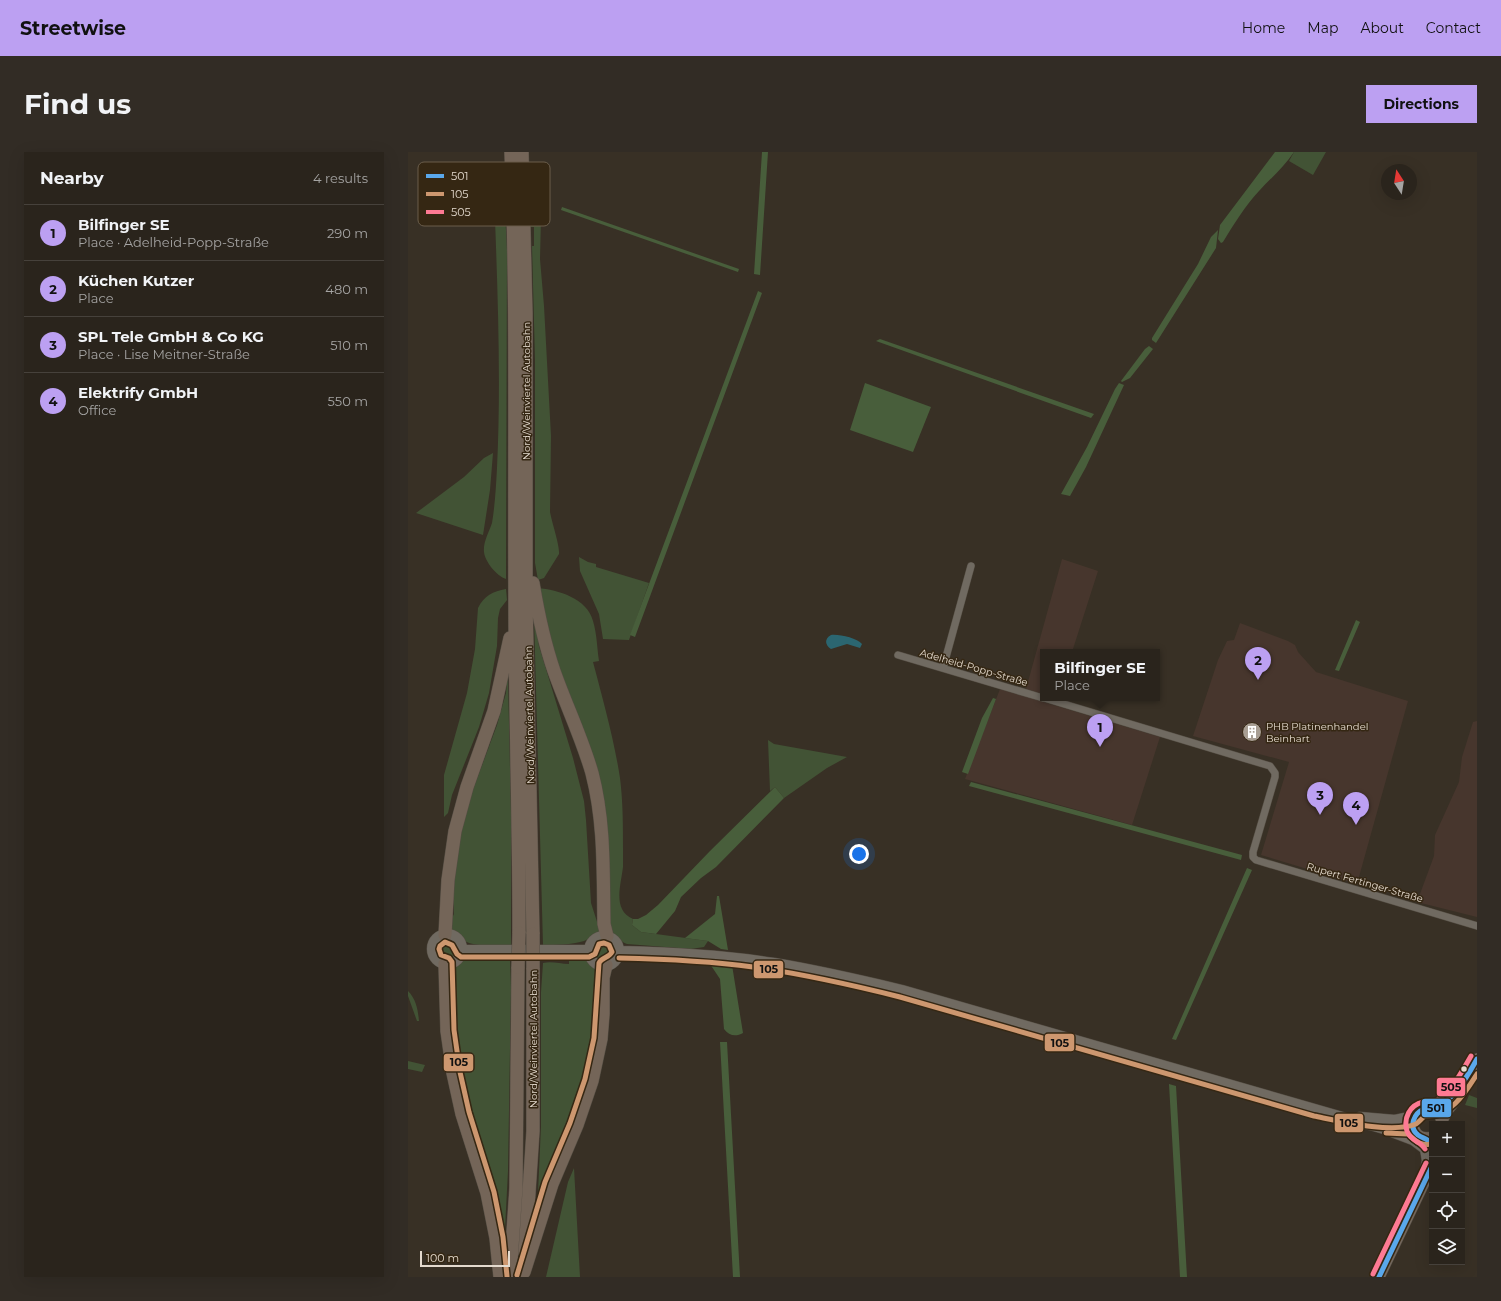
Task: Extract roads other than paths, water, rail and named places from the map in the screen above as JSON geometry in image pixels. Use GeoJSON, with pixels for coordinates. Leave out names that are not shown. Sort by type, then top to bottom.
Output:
{"type":"FeatureCollection","features":[{"type":"Feature","properties":{"kind":"highway","name":"Nord/Weinviertel Autobahn"},"geometry":{"type":"LineString","coordinates":[[511,152],[511,162]]}},
{"type":"Feature","properties":{"kind":"highway","name":"Nord/Weinviertel Autobahn"},"geometry":{"type":"LineString","coordinates":[[522,152],[522,162]]}},
{"type":"Feature","properties":{"kind":"highway","name":"Nord/Weinviertel Autobahn"},"geometry":{"type":"LineString","coordinates":[[510,1277],[516,1181],[519,933],[512,226]]}},
{"type":"Feature","properties":{"kind":"highway","name":"Nord/Weinviertel Autobahn"},"geometry":{"type":"LineString","coordinates":[[524,226],[526,313],[526,545],[533,934],[533,1131],[524,1274]]}},
{"type":"Feature","properties":{"kind":"highway"},"geometry":{"type":"LineString","coordinates":[[526,545],[536,605],[545,642],[583,745],[595,790],[601,820],[604,849],[604,924],[607,936]]}},
{"type":"Feature","properties":{"kind":"highway"},"geometry":{"type":"LineString","coordinates":[[445,935],[448,880],[454,837],[467,787],[494,711],[515,615]]}},
{"type":"Feature","properties":{"kind":"highway"},"geometry":{"type":"LineString","coordinates":[[445,964],[447,1031],[452,1073],[462,1114],[487,1193],[496,1238],[500,1277]]}},
{"type":"Feature","properties":{"kind":"highway"},"geometry":{"type":"LineString","coordinates":[[524,1274],[552,1184],[577,1125],[592,1081],[601,1039],[603,978],[606,965]]}},
{"type":"Feature","properties":{"kind":"main road"},"geometry":{"type":"LineString","coordinates":[[445,935],[456,937],[462,950],[458,960],[445,964],[434,958],[432,949],[434,941],[445,935]]}},
{"type":"Feature","properties":{"kind":"main road"},"geometry":{"type":"LineString","coordinates":[[607,936],[615,940],[619,951],[614,962],[602,966],[594,962],[589,955],[589,950],[595,939],[598,937],[607,936]]}},
{"type":"Feature","properties":{"kind":"main road"},"geometry":{"type":"LineString","coordinates":[[462,950],[589,950]]}},
{"type":"Feature","properties":{"kind":"main road"},"geometry":{"type":"LineString","coordinates":[[619,951],[688,953],[747,959],[845,976],[902,990],[1373,1125],[1413,1140],[1425,1149],[1427,1161],[1418,1197]]}},
{"type":"Feature","properties":{"kind":"main road"},"geometry":{"type":"LineString","coordinates":[[1433,1110],[1444,1104],[1462,1085],[1477,1059]]}},
{"type":"Feature","properties":{"kind":"main road"},"geometry":{"type":"LineString","coordinates":[[1443,1121],[1446,1112],[1459,1096],[1462,1085]]}},
{"type":"Feature","properties":{"kind":"main road"},"geometry":{"type":"LineString","coordinates":[[1316,1109],[1351,1116],[1385,1119],[1401,1119],[1414,1116]]}},
{"type":"Feature","properties":{"kind":"main road"},"geometry":{"type":"LineString","coordinates":[[1413,1128],[1412,1120],[1414,1116],[1418,1111],[1424,1109],[1433,1110],[1440,1116],[1441,1121]]}},
{"type":"Feature","properties":{"kind":"main road"},"geometry":{"type":"LineString","coordinates":[[1373,1125],[1408,1126],[1413,1128],[1420,1136],[1429,1140]]}},
{"type":"Feature","properties":{"kind":"main road"},"geometry":{"type":"LineString","coordinates":[[1379,1277],[1429,1173]]}},
{"type":"Feature","properties":{"kind":"street"},"geometry":{"type":"LineString","coordinates":[[943,668],[971,566]]}},
{"type":"Feature","properties":{"kind":"street","name":"Adelheid-Popp-Straße"},"geometry":{"type":"LineString","coordinates":[[898,655],[1040,697]]}},
{"type":"Feature","properties":{"kind":"street","name":"Adelheid-Popp-Straße"},"geometry":{"type":"LineString","coordinates":[[1053,701],[1264,763],[1274,769],[1275,777],[1253,852]]}},
{"type":"Feature","properties":{"kind":"street","name":"Rupert Fertinger-Straße"},"geometry":{"type":"LineString","coordinates":[[1253,852],[1254,857],[1259,862],[1477,926]]}},
{"type":"Feature","properties":{"kind":"water"},"geometry":{"type":"Polygon","coordinates":[[[831,635],[848,637],[862,644],[860,648],[847,644],[831,649],[827,646],[826,640],[831,635]]]}},
{"type":"Feature","properties":{"kind":"place","name":"Küchen Kutzer"},"geometry":{"type":"Point","coordinates":[1258,680]}},
{"type":"Feature","properties":{"kind":"place","name":"PHB Platinenhandel Beinhart"},"geometry":{"type":"Point","coordinates":[1252,732]}},
{"type":"Feature","properties":{"kind":"place","name":"Bilfinger SE"},"geometry":{"type":"Point","coordinates":[1100,747]}},
{"type":"Feature","properties":{"kind":"place","name":"SPL Tele GmbH & Co KG"},"geometry":{"type":"Point","coordinates":[1320,815]}},
{"type":"Feature","properties":{"kind":"place","name":"Elektrify GmbH"},"geometry":{"type":"Point","coordinates":[1356,825]}}]}
